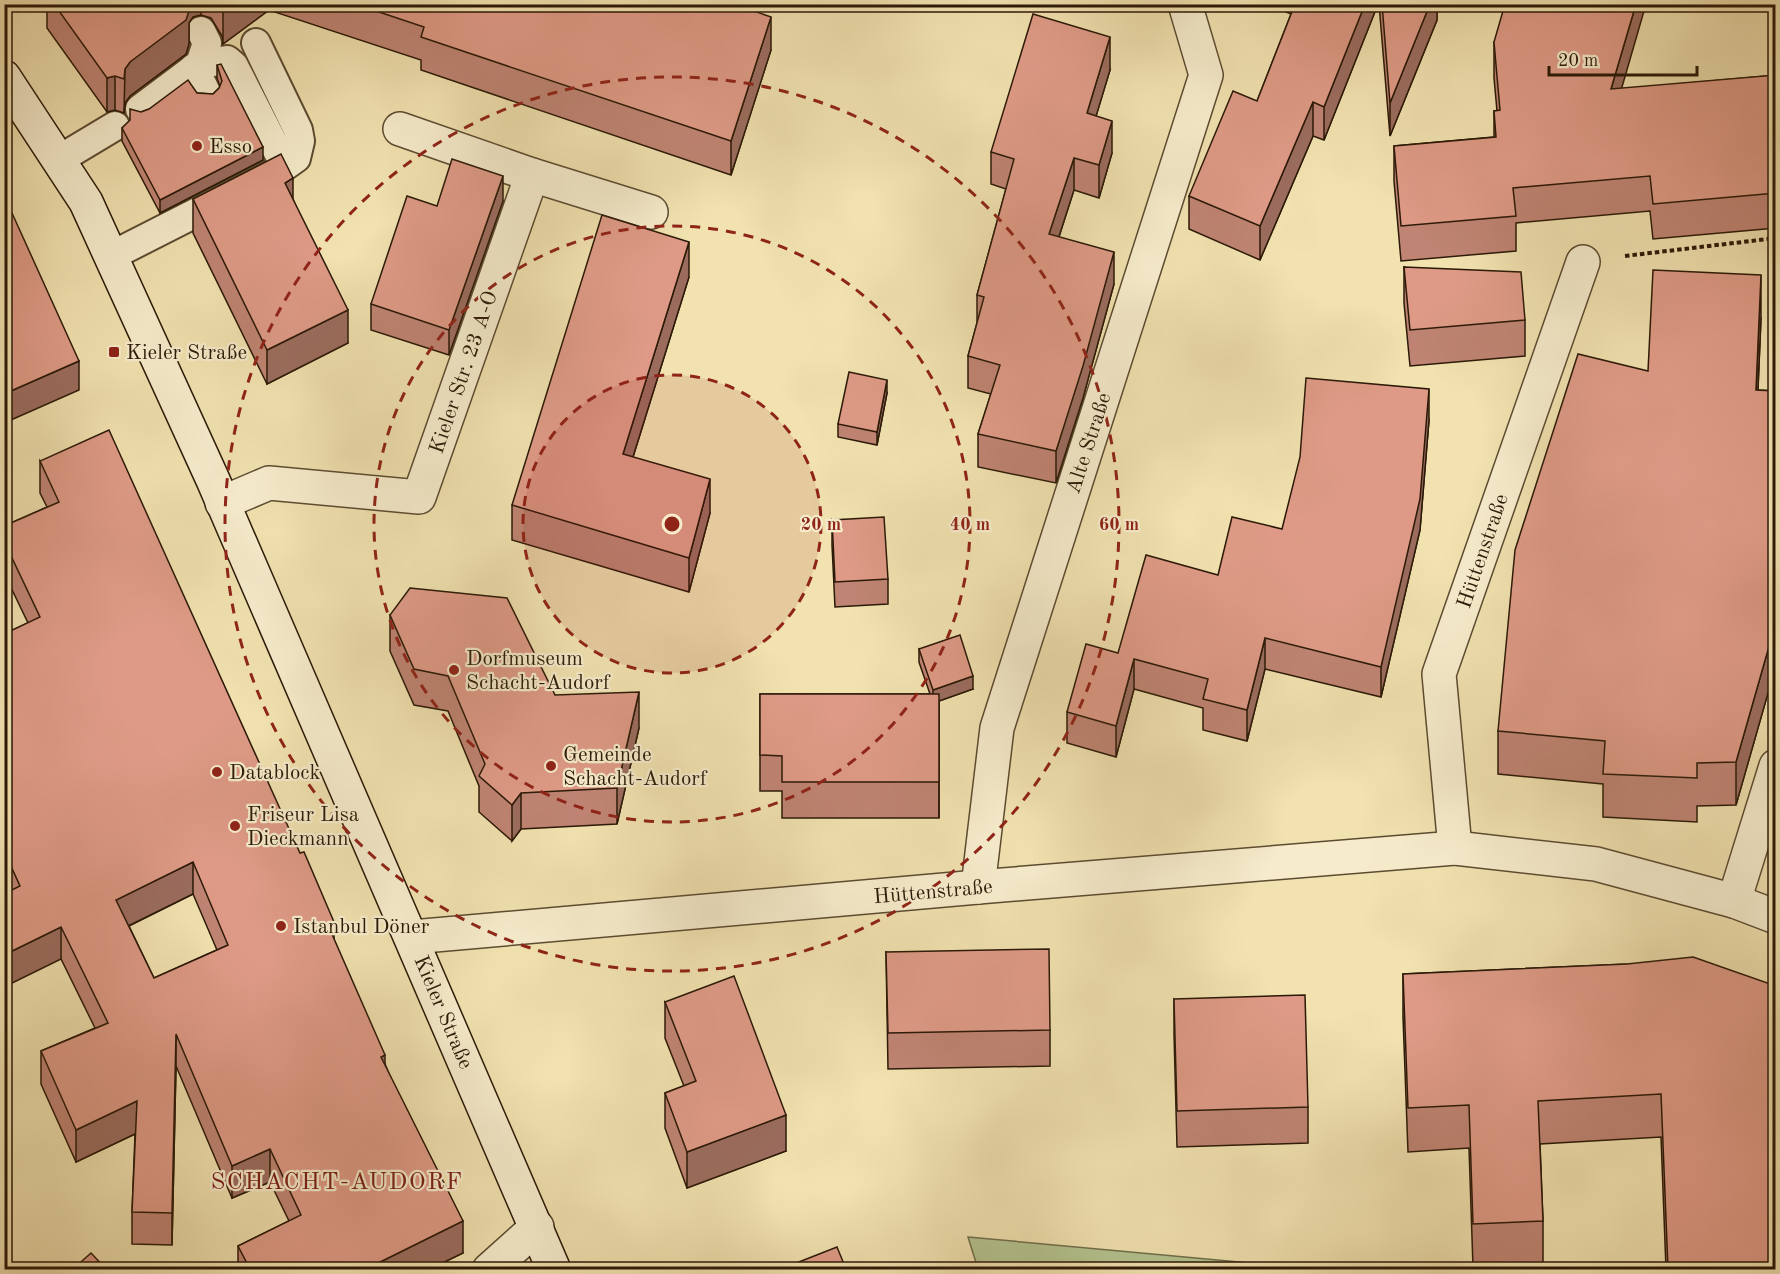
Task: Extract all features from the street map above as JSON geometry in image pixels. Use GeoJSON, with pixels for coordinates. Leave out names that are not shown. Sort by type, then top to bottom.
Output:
{"type":"FeatureCollection","features":[{"type":"Feature","properties":{"kind":"street","name":"Alte Straße"},"geometry":{"type":"LineString","coordinates":[[978,887],[997,728],[1206,75],[1185,4]]}},
{"type":"Feature","properties":{"kind":"street","name":"Kieler Straße"},"geometry":{"type":"LineString","coordinates":[[4,77],[60,159],[86,202],[111,256],[412,937],[554,1269]]}},
{"type":"Feature","properties":{"kind":"street"},"geometry":{"type":"LineString","coordinates":[[400,129],[532,175],[651,212]]}},
{"type":"Feature","properties":{"kind":"street","name":"Kieler Str. 23 A-O"},"geometry":{"type":"LineString","coordinates":[[222,503],[269,483],[419,497],[532,175]]}},
{"type":"Feature","properties":{"kind":"street","name":"Hüttenstraße"},"geometry":{"type":"LineString","coordinates":[[1455,848],[1439,674],[1583,262]]}},
{"type":"Feature","properties":{"kind":"street"},"geometry":{"type":"LineString","coordinates":[[1734,901],[1776,766]]}},
{"type":"Feature","properties":{"kind":"street","name":"Hüttenstraße"},"geometry":{"type":"LineString","coordinates":[[412,937],[1455,848],[1596,864],[1734,901],[1776,917]]}},
{"type":"Feature","properties":{"kind":"street"},"geometry":{"type":"LineString","coordinates":[[489,1269],[537,1227]]}},
{"type":"Feature","properties":{"kind":"lane"},"geometry":{"type":"LineString","coordinates":[[111,256],[221,192],[279,170],[282,160],[234,66],[178,92],[207,43],[201,31]]}},
{"type":"Feature","properties":{"kind":"lane"},"geometry":{"type":"LineString","coordinates":[[60,159],[115,126]]}},
{"type":"Feature","properties":{"kind":"path"},"geometry":{"type":"LineString","coordinates":[[1583,262],[1776,238]]}},
{"type":"Feature","properties":{"kind":"green space"},"geometry":{"type":"Polygon","coordinates":[[[968,1237],[1315,1269],[978,1269],[968,1237]]]}},
{"type":"Feature","properties":{"kind":"building"},"geometry":{"type":"Polygon","coordinates":[[[54,4],[187,4],[189,11],[186,20],[130,62],[125,69],[124,79],[115,76],[107,78],[54,4]]]}},
{"type":"Feature","properties":{"kind":"building"},"geometry":{"type":"Polygon","coordinates":[[[222,4],[230,4],[223,10],[222,4]]]}},
{"type":"Feature","properties":{"kind":"building"},"geometry":{"type":"Polygon","coordinates":[[[355,4],[734,4],[771,17],[731,141],[421,37],[424,27],[355,4]]]}},
{"type":"Feature","properties":{"kind":"building"},"geometry":{"type":"Polygon","coordinates":[[[1295,4],[1365,4],[1324,107],[1313,102],[1260,226],[1189,196],[1233,91],[1257,101],[1295,4]]]}},
{"type":"Feature","properties":{"kind":"building"},"geometry":{"type":"Polygon","coordinates":[[[1382,4],[1430,4],[1390,103],[1382,4]]]}},
{"type":"Feature","properties":{"kind":"building"},"geometry":{"type":"Polygon","coordinates":[[[1505,4],[1529,10],[1531,4],[1636,4],[1611,89],[1776,75],[1776,193],[1653,204],[1650,176],[1513,188],[1516,216],[1401,226],[1394,146],[1496,137],[1494,111],[1500,110],[1494,42],[1505,4]]]}},
{"type":"Feature","properties":{"kind":"building"},"geometry":{"type":"Polygon","coordinates":[[[1033,14],[1110,37],[1087,113],[1112,121],[1099,165],[1074,158],[1049,234],[1114,252],[1083,366],[1056,451],[978,434],[1000,365],[968,356],[984,297],[977,295],[1014,159],[991,152],[1033,14]]]}},
{"type":"Feature","properties":{"kind":"building"},"geometry":{"type":"Polygon","coordinates":[[[221,64],[263,147],[160,200],[122,128],[130,120],[130,109],[141,112],[149,109],[188,80],[197,93],[213,94],[222,81],[217,65],[221,64]]]}},
{"type":"Feature","properties":{"kind":"building"},"geometry":{"type":"Polygon","coordinates":[[[281,154],[293,178],[285,183],[348,310],[267,350],[193,199],[281,154]]]}},
{"type":"Feature","properties":{"kind":"building"},"geometry":{"type":"Polygon","coordinates":[[[452,159],[503,176],[449,330],[371,304],[407,196],[437,206],[452,159]]]}},
{"type":"Feature","properties":{"kind":"building"},"geometry":{"type":"Polygon","coordinates":[[[7,202],[79,361],[4,394],[4,203],[7,202]]]}},
{"type":"Feature","properties":{"kind":"building"},"geometry":{"type":"Polygon","coordinates":[[[602,215],[689,242],[623,454],[710,479],[689,558],[512,505],[602,215]]]}},
{"type":"Feature","properties":{"kind":"building"},"geometry":{"type":"Polygon","coordinates":[[[1404,267],[1521,272],[1525,320],[1410,330],[1404,267]]]}},
{"type":"Feature","properties":{"kind":"building"},"geometry":{"type":"Polygon","coordinates":[[[1653,270],[1761,275],[1756,390],[1776,391],[1776,622],[1736,762],[1697,763],[1697,778],[1603,774],[1605,741],[1498,731],[1515,550],[1578,354],[1648,371],[1653,270]]]}},
{"type":"Feature","properties":{"kind":"building"},"geometry":{"type":"Polygon","coordinates":[[[849,372],[887,380],[877,432],[838,424],[849,372]]]}},
{"type":"Feature","properties":{"kind":"building"},"geometry":{"type":"Polygon","coordinates":[[[1306,378],[1429,389],[1420,499],[1381,667],[1265,638],[1247,710],[1203,699],[1208,679],[1134,659],[1116,726],[1067,712],[1086,644],[1118,653],[1146,555],[1218,575],[1232,517],[1282,529],[1300,457],[1306,378]]]}},
{"type":"Feature","properties":{"kind":"building"},"geometry":{"type":"Polygon","coordinates":[[[109,430],[300,853],[304,852],[334,922],[328,925],[385,1055],[381,1057],[463,1221],[366,1269],[250,1269],[238,1246],[301,1215],[270,1149],[232,1166],[176,1034],[172,1213],[132,1212],[137,1101],[76,1130],[41,1051],[108,1023],[61,927],[4,955],[4,894],[20,886],[4,851],[4,634],[40,617],[4,541],[4,526],[59,502],[40,461],[109,430]],[[193,862],[116,900],[154,978],[228,945],[193,862]]]}},
{"type":"Feature","properties":{"kind":"building"},"geometry":{"type":"Polygon","coordinates":[[[884,517],[888,579],[835,582],[832,520],[884,517]]]}},
{"type":"Feature","properties":{"kind":"building","name":"Gemeinde Schacht-Audorf"},"geometry":{"type":"Polygon","coordinates":[[[410,588],[507,598],[555,695],[639,692],[617,788],[521,793],[512,805],[479,776],[485,764],[448,676],[414,669],[390,615],[410,588]]]}},
{"type":"Feature","properties":{"kind":"building"},"geometry":{"type":"Polygon","coordinates":[[[960,635],[973,676],[933,690],[919,649],[960,635]]]}},
{"type":"Feature","properties":{"kind":"building"},"geometry":{"type":"Polygon","coordinates":[[[760,694],[939,694],[939,782],[782,782],[782,756],[760,755],[760,694]]]}},
{"type":"Feature","properties":{"kind":"building"},"geometry":{"type":"Polygon","coordinates":[[[1049,949],[1050,1030],[888,1033],[886,952],[1049,949]]]}},
{"type":"Feature","properties":{"kind":"building"},"geometry":{"type":"Polygon","coordinates":[[[1693,957],[1776,986],[1776,1269],[1668,1269],[1661,1094],[1538,1101],[1543,1221],[1473,1224],[1469,1105],[1408,1108],[1403,974],[1627,964],[1693,957]]]}},
{"type":"Feature","properties":{"kind":"building"},"geometry":{"type":"Polygon","coordinates":[[[734,976],[786,1115],[687,1152],[665,1093],[696,1081],[665,1002],[734,976]]]}},
{"type":"Feature","properties":{"kind":"building"},"geometry":{"type":"Polygon","coordinates":[[[1305,995],[1308,1107],[1177,1111],[1174,999],[1305,995]]]}},
{"type":"Feature","properties":{"kind":"building"},"geometry":{"type":"Polygon","coordinates":[[[837,1247],[846,1269],[781,1269],[837,1247]]]}},
{"type":"Feature","properties":{"kind":"building"},"geometry":{"type":"Polygon","coordinates":[[[91,1253],[106,1269],[73,1269],[91,1253]]]}},
{"type":"Feature","properties":{"kind":"place","name":"Esso"},"geometry":{"type":"Point","coordinates":[197,146]}},
{"type":"Feature","properties":{"kind":"place","name":"Kieler Straße"},"geometry":{"type":"Point","coordinates":[114,352]}},
{"type":"Feature","properties":{"kind":"place","name":"Dorfmuseum Schacht-Audorf"},"geometry":{"type":"Point","coordinates":[454,670]}},
{"type":"Feature","properties":{"kind":"place","name":"Gemeinde Schacht-Audorf"},"geometry":{"type":"Point","coordinates":[551,766]}},
{"type":"Feature","properties":{"kind":"place","name":"Datablock"},"geometry":{"type":"Point","coordinates":[217,772]}},
{"type":"Feature","properties":{"kind":"place","name":"Friseur Lisa Dieckmann"},"geometry":{"type":"Point","coordinates":[235,826]}},
{"type":"Feature","properties":{"kind":"place","name":"Istanbul Döner"},"geometry":{"type":"Point","coordinates":[281,926]}},
{"type":"Feature","properties":{"kind":"district","name":"SCHACHT-AUDORF"},"geometry":{"type":"Point","coordinates":[337,1181]}}]}
